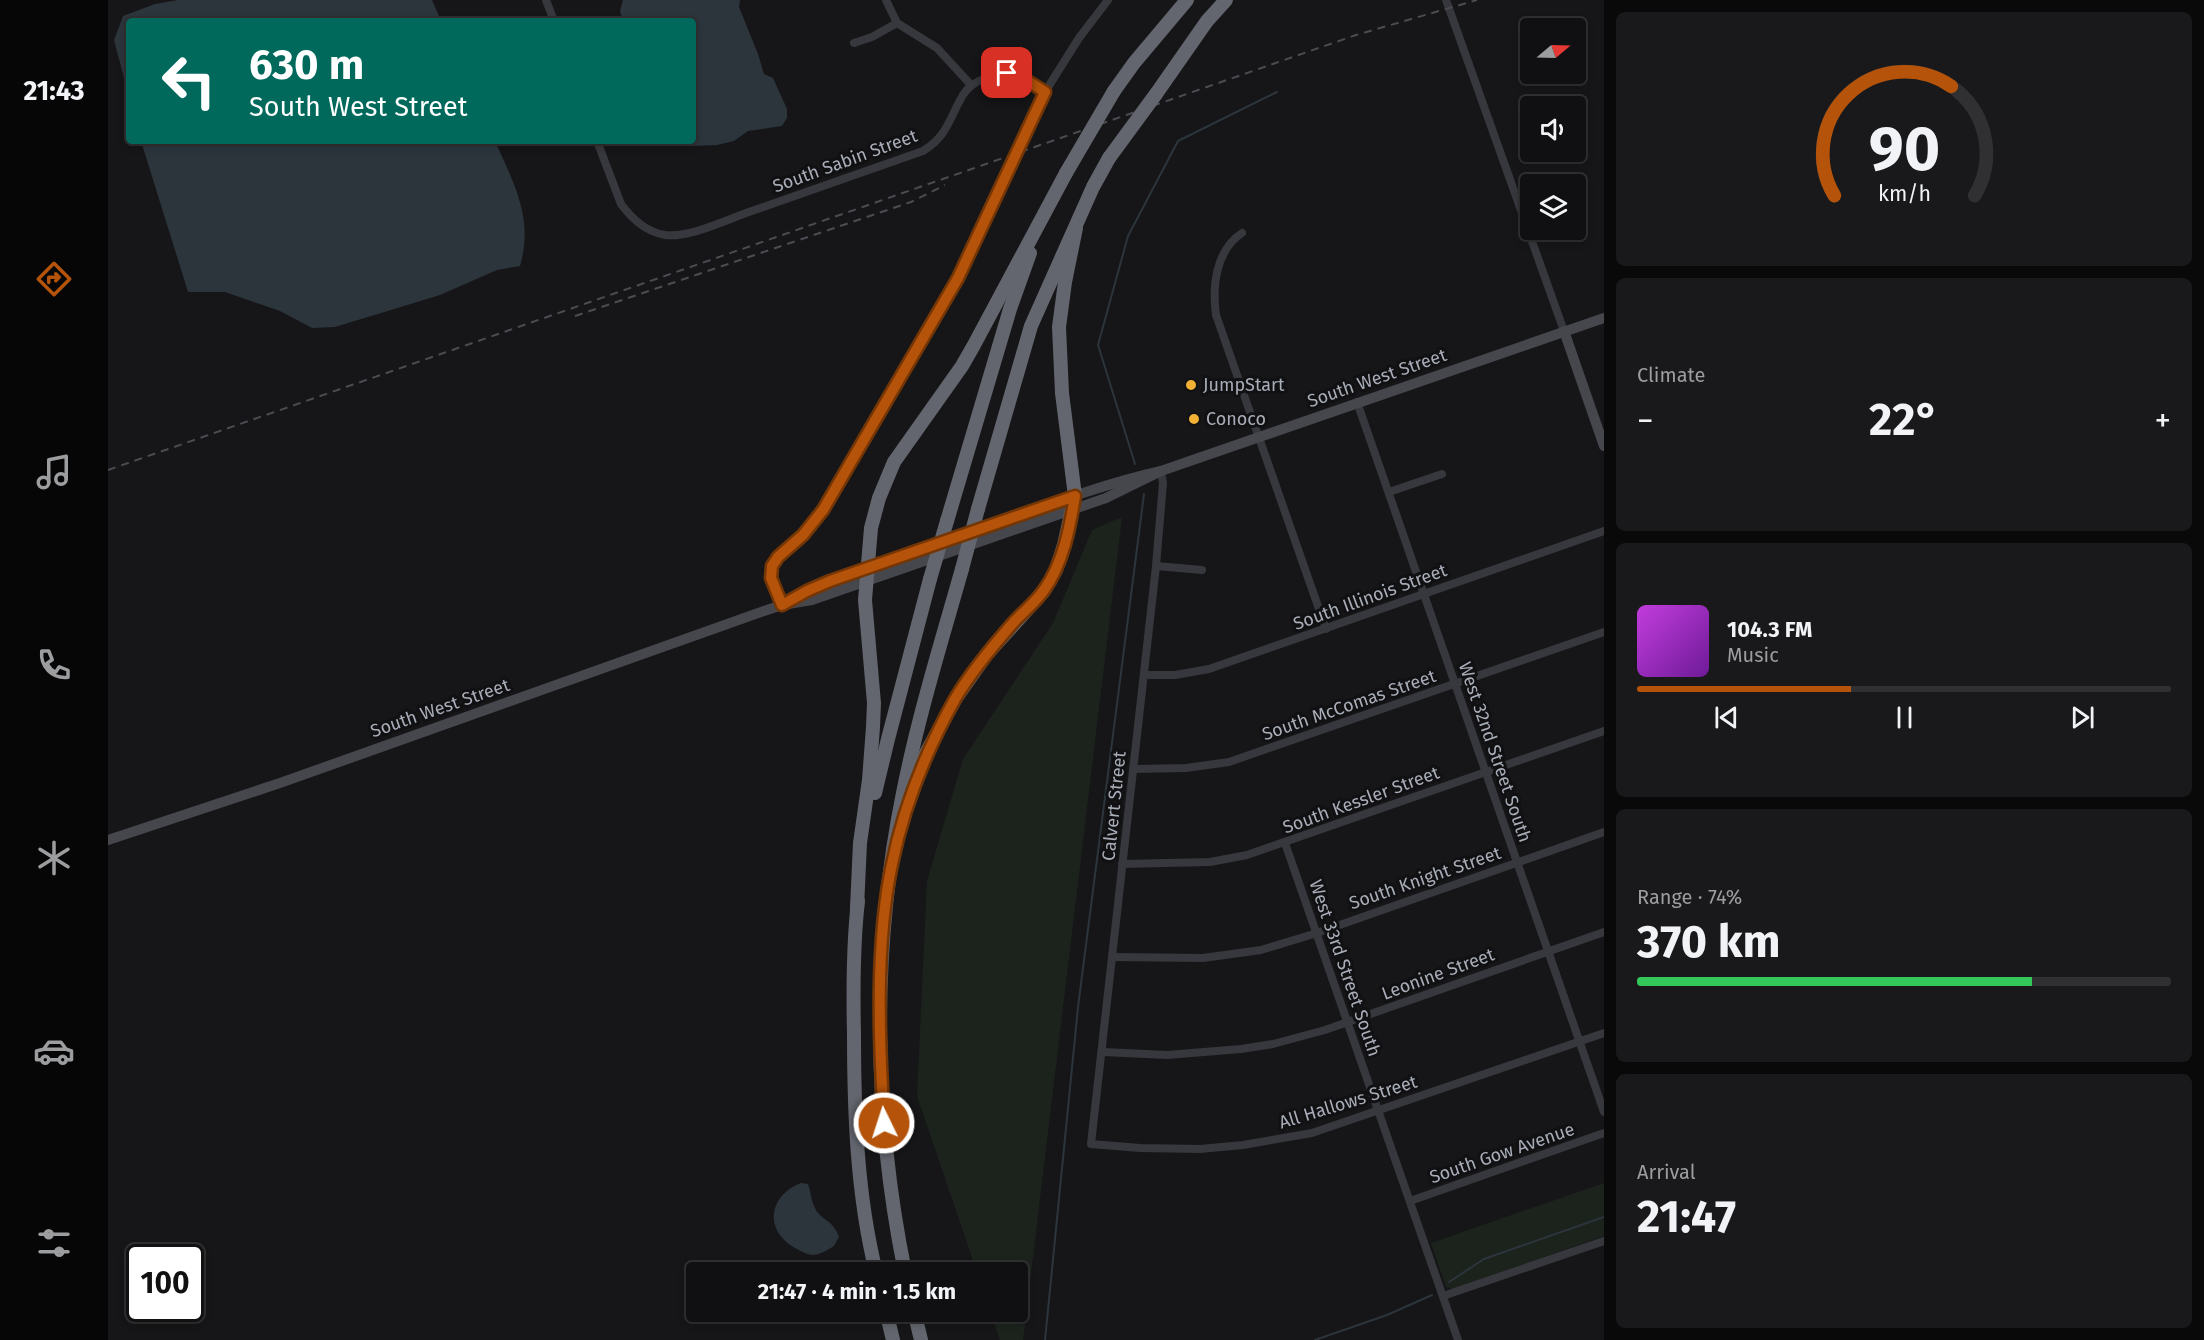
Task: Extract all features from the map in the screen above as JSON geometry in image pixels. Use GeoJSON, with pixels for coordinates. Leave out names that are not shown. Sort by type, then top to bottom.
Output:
{"type":"FeatureCollection","features":[{"type":"Feature","properties":{"kind":"highway"},"geometry":{"type":"LineString","coordinates":[[874,1262],[860,1161],[854,1081],[854,961],[860,843],[869,780],[874,703],[865,600],[871,528],[879,498],[894,462],[962,366],[1066,173],[1114,91],[1134,63],[1187,0]]}},
{"type":"Feature","properties":{"kind":"highway"},"geometry":{"type":"LineString","coordinates":[[903,1262],[890,1181],[881,1065],[882,964],[884,922],[891,865],[902,795],[914,740],[1031,326],[1093,187],[1109,158],[1207,21],[1226,0]]}},
{"type":"Feature","properties":{"kind":"highway"},"geometry":{"type":"LineString","coordinates":[[857,908],[871,812],[879,775],[930,579],[1010,309],[1044,215]]}},
{"type":"Feature","properties":{"kind":"highway"},"geometry":{"type":"LineString","coordinates":[[891,865],[914,788],[926,753],[936,733],[972,674],[1044,591],[1060,558],[1074,502],[1062,393],[1059,347],[1060,309],[1076,228]]}},
{"type":"Feature","properties":{"kind":"highway"},"geometry":{"type":"LineString","coordinates":[[889,1322],[893,1340]]}},
{"type":"Feature","properties":{"kind":"highway"},"geometry":{"type":"LineString","coordinates":[[917,1322],[921,1340]]}},
{"type":"Feature","properties":{"kind":"street"},"geometry":{"type":"LineString","coordinates":[[546,0],[553,18]]}},
{"type":"Feature","properties":{"kind":"street"},"geometry":{"type":"LineString","coordinates":[[886,0],[897,23],[937,48],[971,85],[993,74],[1007,73],[1023,78],[1045,92]]}},
{"type":"Feature","properties":{"kind":"street"},"geometry":{"type":"LineString","coordinates":[[782,605],[771,578],[772,566],[778,557],[803,535],[823,510],[958,278],[1045,92],[1079,38],[1108,0]]}},
{"type":"Feature","properties":{"kind":"street"},"geometry":{"type":"LineString","coordinates":[[1446,0],[1604,446]]}},
{"type":"Feature","properties":{"kind":"street"},"geometry":{"type":"LineString","coordinates":[[854,43],[897,23]]}},
{"type":"Feature","properties":{"kind":"street","name":"South Sabin Street"},"geometry":{"type":"LineString","coordinates":[[598,144],[621,204],[636,222],[655,232],[684,234],[923,151],[938,140],[949,126],[963,95],[971,85]]}},
{"type":"Feature","properties":{"kind":"street"},"geometry":{"type":"LineString","coordinates":[[1242,233],[1232,239],[1221,259],[1213,295],[1216,315],[1326,629]]}},
{"type":"Feature","properties":{"kind":"street","name":"South West Street"},"geometry":{"type":"LineString","coordinates":[[108,840],[280,783],[782,605],[807,591],[867,575],[1074,502],[1106,498],[1161,471],[1604,318]]}},
{"type":"Feature","properties":{"kind":"street","name":"West 32nd Street South"},"geometry":{"type":"LineString","coordinates":[[1357,402],[1604,1112]]}},
{"type":"Feature","properties":{"kind":"street","name":"Calvert Street"},"geometry":{"type":"LineString","coordinates":[[1091,1144],[1156,566],[1163,483],[1161,471]]}},
{"type":"Feature","properties":{"kind":"street"},"geometry":{"type":"LineString","coordinates":[[1389,492],[1442,474]]}},
{"type":"Feature","properties":{"kind":"street","name":"South Illinois Street"},"geometry":{"type":"LineString","coordinates":[[1144,675],[1175,675],[1202,671],[1604,531]]}},
{"type":"Feature","properties":{"kind":"street"},"geometry":{"type":"LineString","coordinates":[[1156,566],[1202,570]]}},
{"type":"Feature","properties":{"kind":"street","name":"South McComas Street"},"geometry":{"type":"LineString","coordinates":[[1133,769],[1159,770],[1221,764],[1604,632]]}},
{"type":"Feature","properties":{"kind":"street","name":"South Kessler Street"},"geometry":{"type":"LineString","coordinates":[[1122,864],[1210,862],[1247,855],[1604,731]]}},
{"type":"Feature","properties":{"kind":"street","name":"South Knight Street"},"geometry":{"type":"LineString","coordinates":[[1112,957],[1218,957],[1261,950],[1317,933],[1604,832]]}},
{"type":"Feature","properties":{"kind":"street","name":"West 33rd Street South"},"geometry":{"type":"LineString","coordinates":[[1285,843],[1458,1340]]}},
{"type":"Feature","properties":{"kind":"street","name":"Leonine Street"},"geometry":{"type":"LineString","coordinates":[[1103,1052],[1167,1054],[1241,1049],[1273,1044],[1348,1022],[1604,932]]}},
{"type":"Feature","properties":{"kind":"street","name":"All Hallows Street"},"geometry":{"type":"LineString","coordinates":[[1091,1144],[1174,1149],[1240,1145],[1312,1133],[1604,1033]]}},
{"type":"Feature","properties":{"kind":"street","name":"South Gow Avenue"},"geometry":{"type":"LineString","coordinates":[[1410,1201],[1604,1133]]}},
{"type":"Feature","properties":{"kind":"street"},"geometry":{"type":"LineString","coordinates":[[1443,1296],[1604,1241]]}},
{"type":"Feature","properties":{"kind":"shaded area"},"geometry":{"type":"Polygon","coordinates":[[[178,0],[432,0],[440,18],[126,18],[126,86],[114,40],[123,16],[155,4],[178,0]]]}},
{"type":"Feature","properties":{"kind":"shaded area"},"geometry":{"type":"Polygon","coordinates":[[[623,0],[740,0],[739,7],[764,74],[773,78],[787,109],[787,118],[782,126],[748,131],[734,141],[717,145],[690,146],[687,144],[696,144],[696,18],[622,18],[620,11],[623,0]]]}},
{"type":"Feature","properties":{"kind":"shaded area"},"geometry":{"type":"Polygon","coordinates":[[[142,144],[496,144],[520,202],[525,232],[520,266],[497,270],[440,295],[335,327],[312,328],[280,311],[225,292],[188,292],[142,144]]]}},
{"type":"Feature","properties":{"kind":"shaded area"},"geometry":{"type":"Polygon","coordinates":[[[1122,517],[1028,1298],[1028,1262],[974,1262],[917,1096],[927,881],[963,759],[1053,623],[1092,530],[1122,517]]]}},
{"type":"Feature","properties":{"kind":"shaded area"},"geometry":{"type":"Polygon","coordinates":[[[801,1183],[808,1184],[817,1212],[833,1227],[839,1237],[834,1246],[815,1255],[801,1251],[785,1241],[774,1223],[774,1213],[782,1196],[790,1188],[801,1183]]]}},
{"type":"Feature","properties":{"kind":"shaded area"},"geometry":{"type":"Polygon","coordinates":[[[1604,1183],[1604,1236],[1453,1289],[1446,1287],[1431,1243],[1604,1183]]]}},
{"type":"Feature","properties":{"kind":"shaded area"},"geometry":{"type":"Polygon","coordinates":[[[994,1322],[1025,1322],[1023,1340],[1000,1340],[994,1322]]]}},
{"type":"Feature","properties":{"kind":"waterway"},"geometry":{"type":"LineString","coordinates":[[1135,464],[1098,345],[1128,236],[1178,141],[1277,92]]}},
{"type":"Feature","properties":{"kind":"waterway"},"geometry":{"type":"LineString","coordinates":[[1045,1340],[1078,1007],[1144,494]]}},
{"type":"Feature","properties":{"kind":"waterway"},"geometry":{"type":"LineString","coordinates":[[1449,1282],[1484,1259],[1604,1217]]}},
{"type":"Feature","properties":{"kind":"waterway"},"geometry":{"type":"LineString","coordinates":[[1315,1340],[1387,1315],[1432,1295]]}},
{"type":"Feature","properties":{"kind":"railway"},"geometry":{"type":"LineString","coordinates":[[108,470],[1356,35],[1477,0]]}},
{"type":"Feature","properties":{"kind":"railway"},"geometry":{"type":"LineString","coordinates":[[575,316],[911,202],[945,185]]}},
{"type":"Feature","properties":{"kind":"place","name":"JumpStart"},"geometry":{"type":"Point","coordinates":[1191,385]}},
{"type":"Feature","properties":{"kind":"place","name":"Conoco"},"geometry":{"type":"Point","coordinates":[1194,419]}},
{"type":"Feature","properties":{"kind":"route"},"geometry":{"type":"LineString","coordinates":[[884,1123],[880,1044],[884,922],[891,865],[905,814],[926,753],[956,698],[972,674],[1044,591],[1052,578],[1064,545],[1075,496],[830,581],[782,605],[771,578],[772,566],[778,557],[803,535],[823,510],[958,278],[1045,92],[1033,83],[1007,73]]}}]}
